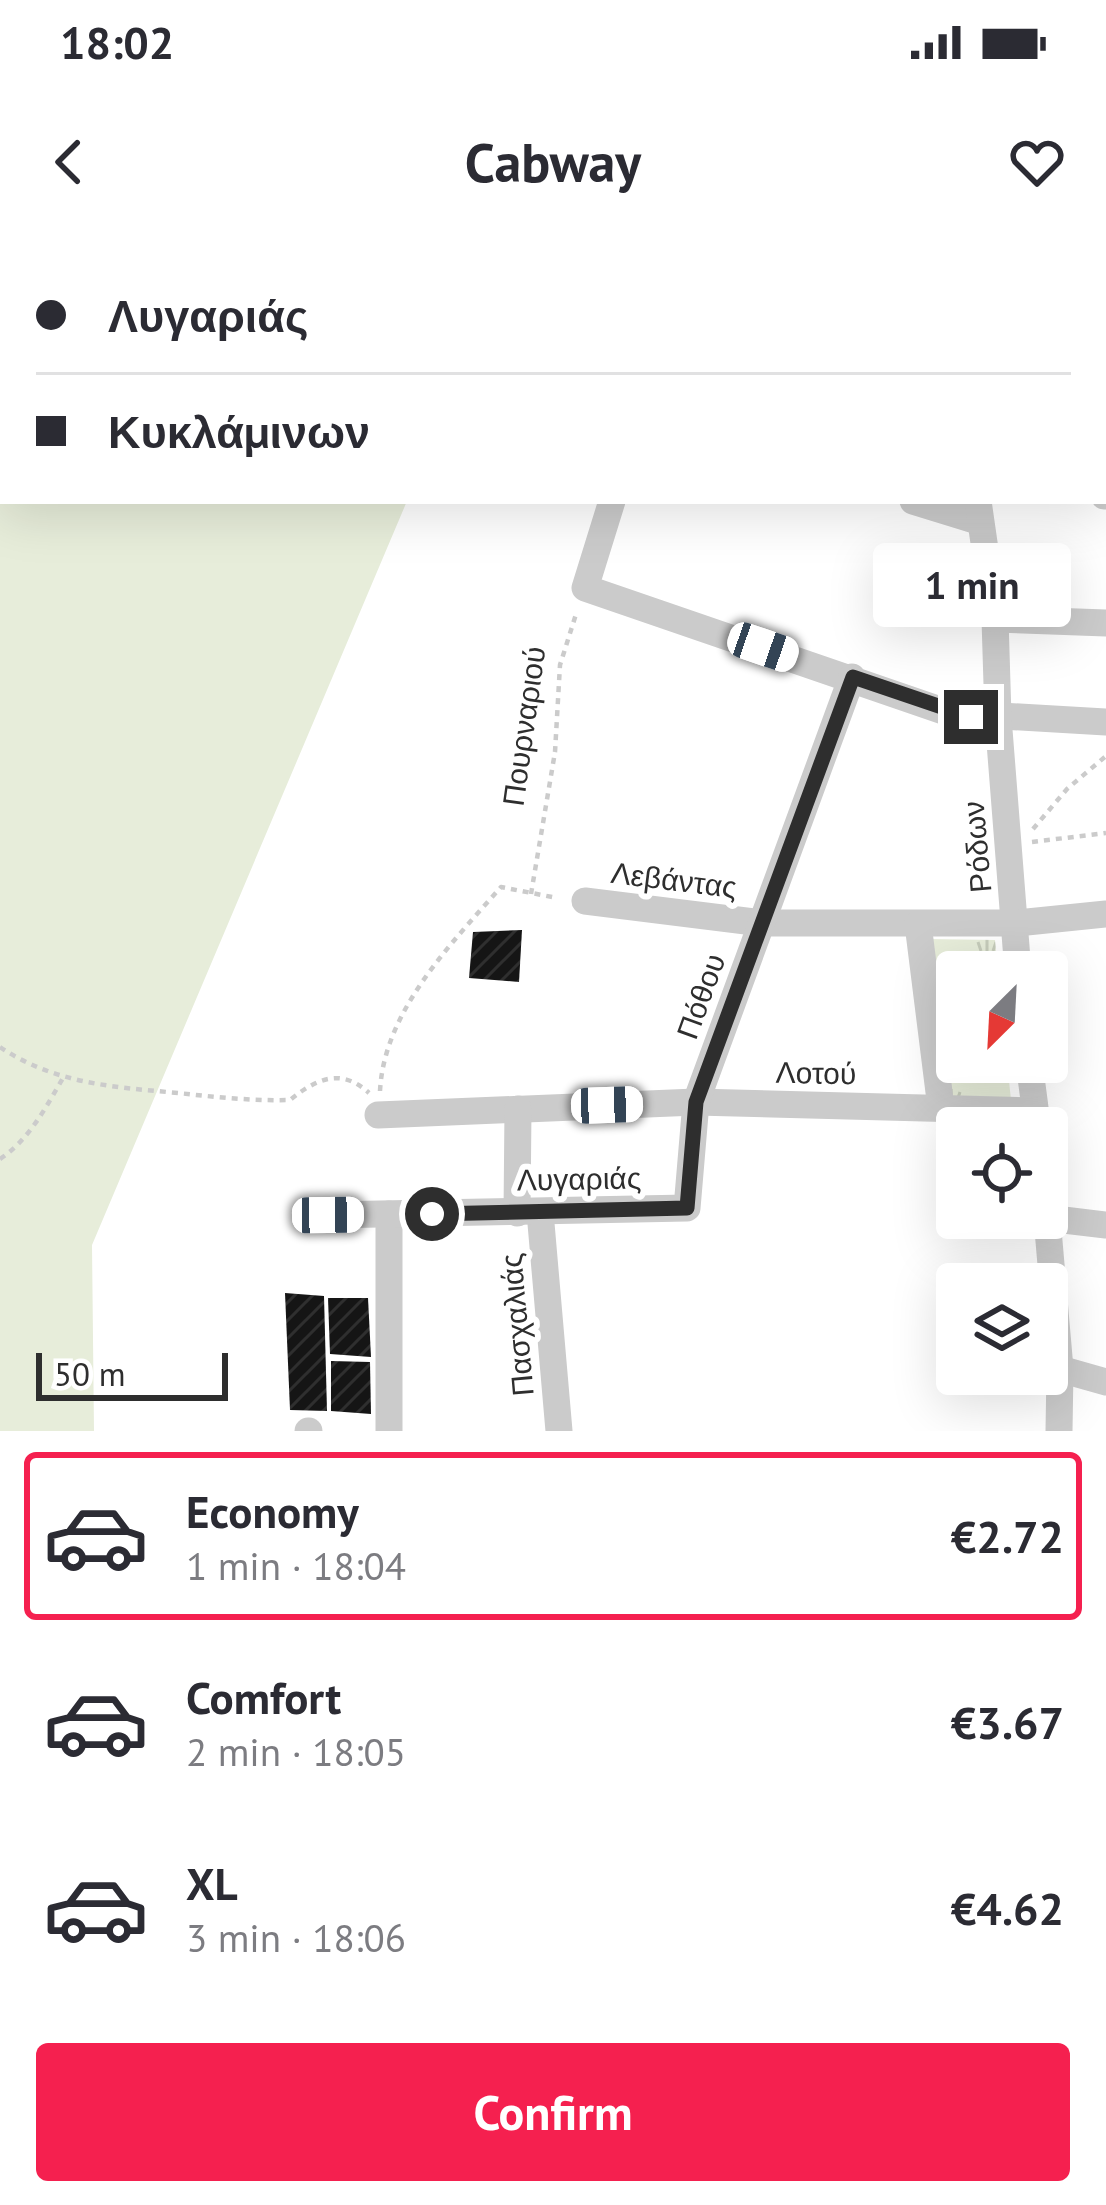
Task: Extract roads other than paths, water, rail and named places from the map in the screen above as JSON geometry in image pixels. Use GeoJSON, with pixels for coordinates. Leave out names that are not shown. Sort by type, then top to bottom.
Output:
{"type":"FeatureCollection","features":[{"type":"Feature","properties":{"kind":"street"},"geometry":{"type":"LineString","coordinates":[[611,504],[585,588],[949,713],[1106,722]]}},
{"type":"Feature","properties":{"kind":"street"},"geometry":{"type":"LineString","coordinates":[[932,504],[978,511]]}},
{"type":"Feature","properties":{"kind":"street","name":"Ρόδων"},"geometry":{"type":"LineString","coordinates":[[978,511],[994,619],[1018,951]]}},
{"type":"Feature","properties":{"kind":"street"},"geometry":{"type":"LineString","coordinates":[[994,619],[1106,623]]}},
{"type":"Feature","properties":{"kind":"street","name":"Πόθου"},"geometry":{"type":"LineString","coordinates":[[687,1208],[696,1102],[853,677]]}},
{"type":"Feature","properties":{"kind":"street","name":"Λεβάντας"},"geometry":{"type":"LineString","coordinates":[[585,901],[762,923],[1017,922],[1106,914]]}},
{"type":"Feature","properties":{"kind":"street"},"geometry":{"type":"LineString","coordinates":[[918,924],[941,1107]]}},
{"type":"Feature","properties":{"kind":"street","name":"Λοτού"},"geometry":{"type":"LineString","coordinates":[[378,1115],[696,1102],[936,1108]]}},
{"type":"Feature","properties":{"kind":"street","name":"Πασχαλιάς"},"geometry":{"type":"LineString","coordinates":[[518,1109],[559,1431]]}},
{"type":"Feature","properties":{"kind":"street","name":"Λυγαριάς"},"geometry":{"type":"LineString","coordinates":[[328,1215],[687,1208]]}},
{"type":"Feature","properties":{"kind":"street"},"geometry":{"type":"LineString","coordinates":[[389,1214],[389,1431]]}},
{"type":"Feature","properties":{"kind":"street"},"geometry":{"type":"LineString","coordinates":[[1068,1220],[1106,1225]]}},
{"type":"Feature","properties":{"kind":"street"},"geometry":{"type":"LineString","coordinates":[[1068,1371],[1106,1382]]}},
{"type":"Feature","properties":{"kind":"street"},"geometry":{"type":"LineString","coordinates":[[1059,1431],[1060,1395]]}}]}
